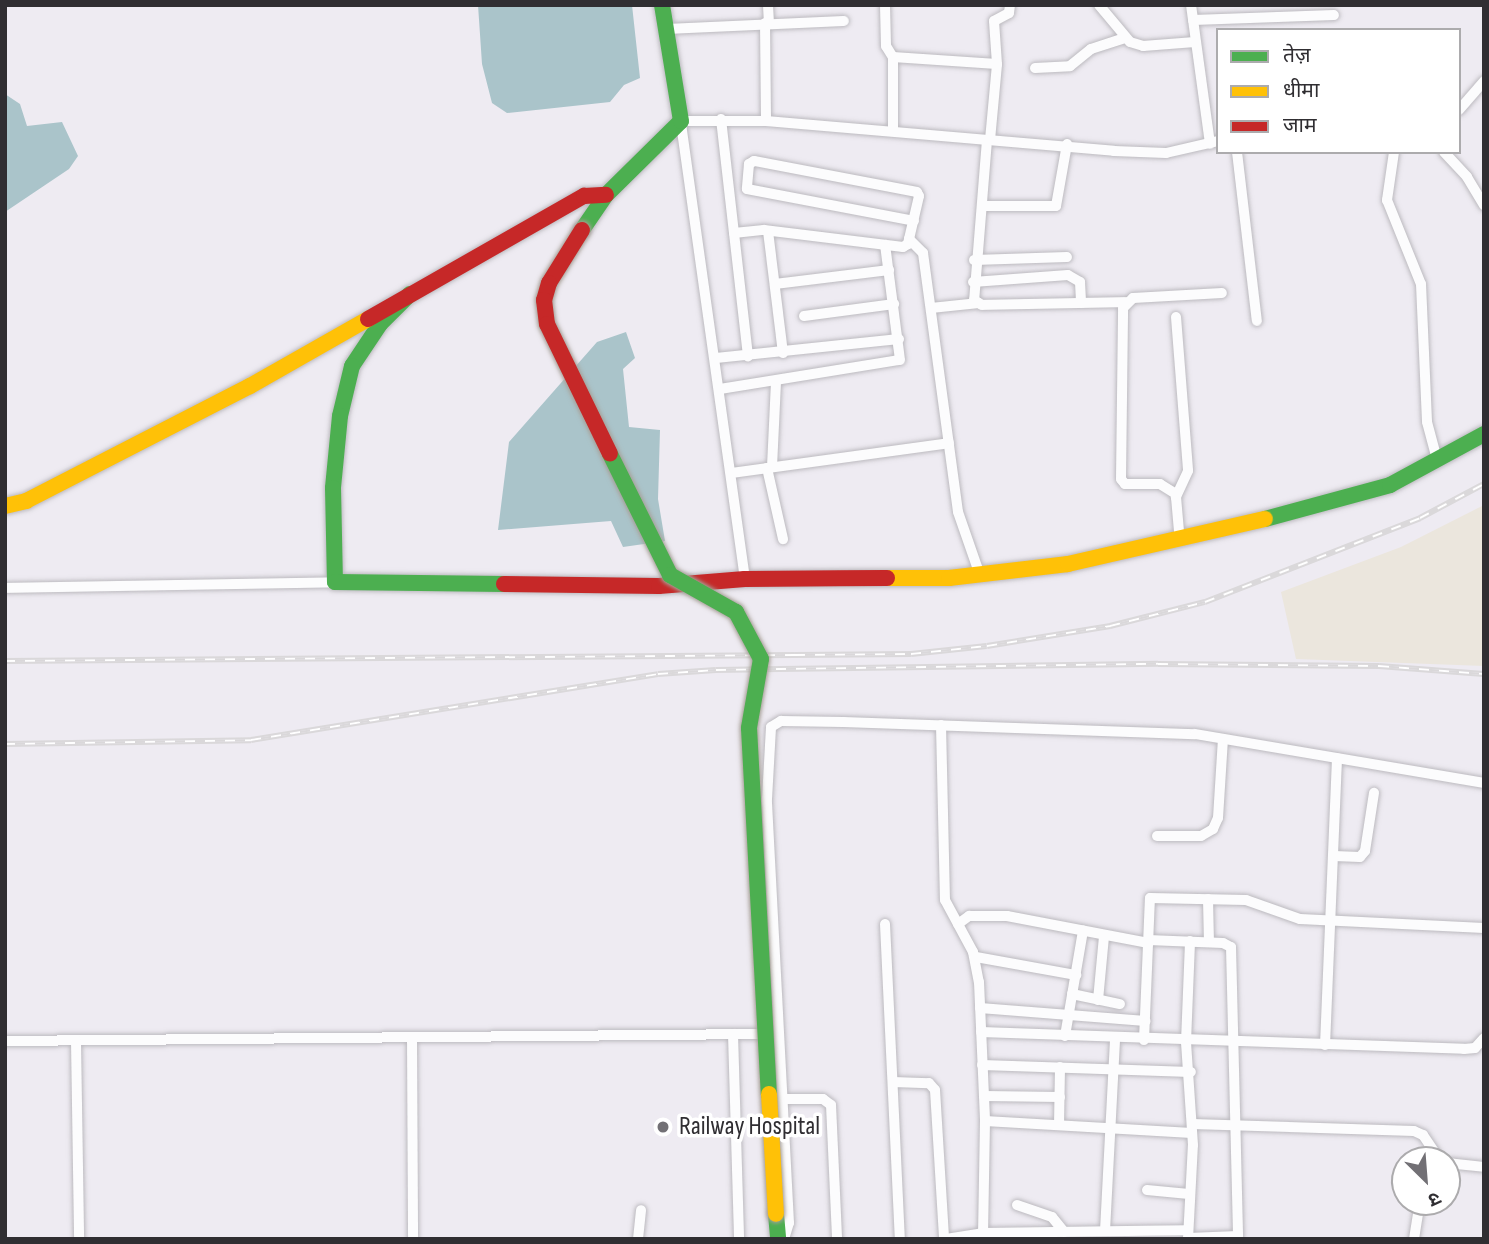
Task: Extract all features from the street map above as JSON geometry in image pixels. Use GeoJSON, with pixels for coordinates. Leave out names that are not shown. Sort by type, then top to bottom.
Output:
{"type":"FeatureCollection","features":[{"type":"Feature","properties":{"kind":"main road"},"geometry":{"type":"LineString","coordinates":[[662,5],[681,121],[606,195],[549,283],[544,300],[547,324],[664,566],[670,575],[736,612],[761,659],[749,728],[778,1239]]}},
{"type":"Feature","properties":{"kind":"main road"},"geometry":{"type":"LineString","coordinates":[[5,506],[26,501],[112,458],[584,197],[606,195]]}},
{"type":"Feature","properties":{"kind":"main road"},"geometry":{"type":"LineString","coordinates":[[410,294],[380,324],[352,366],[340,416],[332,488],[335,582],[587,587],[745,579],[980,575],[1068,564],[1180,536],[1346,500],[1390,485],[1484,434]]}},
{"type":"Feature","properties":{"kind":"street"},"geometry":{"type":"LineString","coordinates":[[766,121],[768,5]]}},
{"type":"Feature","properties":{"kind":"street"},"geometry":{"type":"LineString","coordinates":[[885,5],[886,46],[893,57],[893,131]]}},
{"type":"Feature","properties":{"kind":"street"},"geometry":{"type":"LineString","coordinates":[[979,303],[973,297],[974,260],[997,64],[994,21],[1009,13],[1010,5]]}},
{"type":"Feature","properties":{"kind":"street"},"geometry":{"type":"LineString","coordinates":[[1099,5],[1125,38],[1143,46],[1195,42]]}},
{"type":"Feature","properties":{"kind":"street"},"geometry":{"type":"LineString","coordinates":[[745,579],[681,121],[766,121],[1166,153],[1214,143],[1195,42],[1191,5]]}},
{"type":"Feature","properties":{"kind":"street"},"geometry":{"type":"LineString","coordinates":[[1193,20],[1334,15]]}},
{"type":"Feature","properties":{"kind":"street"},"geometry":{"type":"LineString","coordinates":[[666,29],[844,21]]}},
{"type":"Feature","properties":{"kind":"street"},"geometry":{"type":"LineString","coordinates":[[1035,68],[1070,66],[1090,49],[1125,38]]}},
{"type":"Feature","properties":{"kind":"street"},"geometry":{"type":"LineString","coordinates":[[893,57],[997,64]]}},
{"type":"Feature","properties":{"kind":"street"},"geometry":{"type":"LineString","coordinates":[[1461,108],[1484,82]]}},
{"type":"Feature","properties":{"kind":"street"},"geometry":{"type":"LineString","coordinates":[[721,119],[748,356]]}},
{"type":"Feature","properties":{"kind":"street"},"geometry":{"type":"LineString","coordinates":[[982,206],[1056,206],[1067,144]]}},
{"type":"Feature","properties":{"kind":"street"},"geometry":{"type":"LineString","coordinates":[[1237,154],[1257,321]]}},
{"type":"Feature","properties":{"kind":"street"},"geometry":{"type":"LineString","coordinates":[[1394,154],[1387,200],[1421,284],[1427,422],[1437,460]]}},
{"type":"Feature","properties":{"kind":"street"},"geometry":{"type":"LineString","coordinates":[[1446,154],[1467,177],[1484,205]]}},
{"type":"Feature","properties":{"kind":"street"},"geometry":{"type":"LineString","coordinates":[[734,233],[768,231],[905,247],[914,221],[917,192],[749,164],[747,189],[914,221]]}},
{"type":"Feature","properties":{"kind":"street"},"geometry":{"type":"LineString","coordinates":[[768,231],[783,354]]}},
{"type":"Feature","properties":{"kind":"street"},"geometry":{"type":"LineString","coordinates":[[909,239],[923,253],[960,522],[980,575]]}},
{"type":"Feature","properties":{"kind":"street"},"geometry":{"type":"LineString","coordinates":[[720,389],[898,361],[899,339],[885,245]]}},
{"type":"Feature","properties":{"kind":"street"},"geometry":{"type":"LineString","coordinates":[[974,260],[1067,257]]}},
{"type":"Feature","properties":{"kind":"street"},"geometry":{"type":"LineString","coordinates":[[775,284],[889,270]]}},
{"type":"Feature","properties":{"kind":"street"},"geometry":{"type":"LineString","coordinates":[[974,282],[1068,275],[1080,282],[1081,303]]}},
{"type":"Feature","properties":{"kind":"street"},"geometry":{"type":"LineString","coordinates":[[931,308],[979,303],[1125,302],[1133,298],[1222,293]]}},
{"type":"Feature","properties":{"kind":"street"},"geometry":{"type":"LineString","coordinates":[[1125,302],[1121,479],[1125,484],[1160,484],[1176,494]]}},
{"type":"Feature","properties":{"kind":"street"},"geometry":{"type":"LineString","coordinates":[[804,316],[894,304]]}},
{"type":"Feature","properties":{"kind":"street"},"geometry":{"type":"LineString","coordinates":[[1176,317],[1188,471],[1176,494],[1180,536]]}},
{"type":"Feature","properties":{"kind":"street"},"geometry":{"type":"LineString","coordinates":[[716,358],[783,354],[899,339]]}},
{"type":"Feature","properties":{"kind":"street"},"geometry":{"type":"LineString","coordinates":[[776,381],[770,468],[783,539]]}},
{"type":"Feature","properties":{"kind":"street"},"geometry":{"type":"LineString","coordinates":[[731,473],[949,443]]}},
{"type":"Feature","properties":{"kind":"street"},"geometry":{"type":"LineString","coordinates":[[5,588],[335,582]]}},
{"type":"Feature","properties":{"kind":"street"},"geometry":{"type":"LineString","coordinates":[[784,1239],[789,1223],[767,799],[771,727],[781,721],[941,725],[1223,739],[1484,783]]}},
{"type":"Feature","properties":{"kind":"street"},"geometry":{"type":"LineString","coordinates":[[941,725],[945,900],[976,957],[980,1008],[985,1121],[980,1235]]}},
{"type":"Feature","properties":{"kind":"street"},"geometry":{"type":"LineString","coordinates":[[1157,836],[1201,836],[1213,829],[1218,818],[1223,739]]}},
{"type":"Feature","properties":{"kind":"street"},"geometry":{"type":"LineString","coordinates":[[1325,1045],[1337,758]]}},
{"type":"Feature","properties":{"kind":"street"},"geometry":{"type":"LineString","coordinates":[[1334,856],[1360,857],[1365,851],[1374,793]]}},
{"type":"Feature","properties":{"kind":"street"},"geometry":{"type":"LineString","coordinates":[[1144,1040],[1150,898],[1246,900],[1300,919],[1484,928]]}},
{"type":"Feature","properties":{"kind":"street"},"geometry":{"type":"LineString","coordinates":[[1208,899],[1209,942]]}},
{"type":"Feature","properties":{"kind":"street"},"geometry":{"type":"LineString","coordinates":[[894,1082],[929,1083],[935,1090],[945,1239],[980,1235],[1024,1236],[1064,1231],[1105,1231],[1117,1235],[1238,1237],[1231,947],[1209,942],[1148,942],[1104,936],[1007,916],[969,916],[957,924]]}},
{"type":"Feature","properties":{"kind":"street"},"geometry":{"type":"LineString","coordinates":[[885,924],[900,1239]]}},
{"type":"Feature","properties":{"kind":"street"},"geometry":{"type":"LineString","coordinates":[[1065,1036],[1083,931]]}},
{"type":"Feature","properties":{"kind":"street"},"geometry":{"type":"LineString","coordinates":[[1098,1000],[1104,936]]}},
{"type":"Feature","properties":{"kind":"street"},"geometry":{"type":"LineString","coordinates":[[1188,1236],[1192,1129],[1191,1072],[1186,1042],[1191,941]]}},
{"type":"Feature","properties":{"kind":"street"},"geometry":{"type":"LineString","coordinates":[[976,957],[1076,975]]}},
{"type":"Feature","properties":{"kind":"street"},"geometry":{"type":"LineString","coordinates":[[1072,994],[1120,1004]]}},
{"type":"Feature","properties":{"kind":"street"},"geometry":{"type":"LineString","coordinates":[[980,1008],[1145,1021]]}},
{"type":"Feature","properties":{"kind":"street"},"geometry":{"type":"LineString","coordinates":[[981,1032],[1186,1042],[1233,1039],[1464,1049],[1475,1048],[1484,1038]]}},
{"type":"Feature","properties":{"kind":"street"},"geometry":{"type":"LineString","coordinates":[[733,1034],[739,1239]]}},
{"type":"Feature","properties":{"kind":"street"},"geometry":{"type":"LineString","coordinates":[[5,1041],[780,1034]]}},
{"type":"Feature","properties":{"kind":"street"},"geometry":{"type":"LineString","coordinates":[[412,1037],[413,1239]]}},
{"type":"Feature","properties":{"kind":"street"},"geometry":{"type":"LineString","coordinates":[[1105,1231],[1115,1038]]}},
{"type":"Feature","properties":{"kind":"street"},"geometry":{"type":"LineString","coordinates":[[76,1041],[79,1239]]}},
{"type":"Feature","properties":{"kind":"street"},"geometry":{"type":"LineString","coordinates":[[982,1065],[1191,1072]]}},
{"type":"Feature","properties":{"kind":"street"},"geometry":{"type":"LineString","coordinates":[[1059,1125],[1060,1067]]}},
{"type":"Feature","properties":{"kind":"street"},"geometry":{"type":"LineString","coordinates":[[984,1096],[1060,1097]]}},
{"type":"Feature","properties":{"kind":"street"},"geometry":{"type":"LineString","coordinates":[[783,1099],[823,1099],[831,1105],[837,1239]]}},
{"type":"Feature","properties":{"kind":"street"},"geometry":{"type":"LineString","coordinates":[[985,1121],[1112,1128],[1192,1129],[1235,1125],[1414,1131],[1423,1135],[1430,1146]]}},
{"type":"Feature","properties":{"kind":"street"},"geometry":{"type":"LineString","coordinates":[[1461,1165],[1484,1167]]}},
{"type":"Feature","properties":{"kind":"street"},"geometry":{"type":"LineString","coordinates":[[1147,1190],[1189,1194]]}},
{"type":"Feature","properties":{"kind":"street"},"geometry":{"type":"LineString","coordinates":[[1017,1205],[1047,1214],[1064,1231]]}},
{"type":"Feature","properties":{"kind":"street"},"geometry":{"type":"LineString","coordinates":[[638,1239],[641,1210]]}},
{"type":"Feature","properties":{"kind":"street"},"geometry":{"type":"LineString","coordinates":[[1414,1239],[1418,1216]]}},
{"type":"Feature","properties":{"kind":"shaded area"},"geometry":{"type":"Polygon","coordinates":[[[1484,505],[1484,666],[1296,659],[1281,592],[1401,547],[1484,505]]]}},
{"type":"Feature","properties":{"kind":"water"},"geometry":{"type":"Polygon","coordinates":[[[478,5],[632,5],[640,78],[624,85],[610,102],[507,113],[492,103],[482,64],[478,5]]]}},
{"type":"Feature","properties":{"kind":"water"},"geometry":{"type":"Polygon","coordinates":[[[5,94],[20,104],[27,126],[62,122],[78,156],[69,169],[5,212],[5,94]]]}},
{"type":"Feature","properties":{"kind":"water"},"geometry":{"type":"Polygon","coordinates":[[[626,332],[635,358],[623,369],[629,427],[660,430],[658,499],[665,541],[623,547],[611,521],[498,530],[509,442],[597,342],[626,332]]]}},
{"type":"Feature","properties":{"kind":"railway"},"geometry":{"type":"LineString","coordinates":[[5,661],[911,654],[987,646],[1110,626],[1205,602],[1420,518],[1484,484]]}},
{"type":"Feature","properties":{"kind":"railway"},"geometry":{"type":"LineString","coordinates":[[5,744],[251,740],[658,674],[716,670],[1158,664],[1379,666],[1484,674]]}},
{"type":"Feature","properties":{"kind":"traffic: fast"},"geometry":{"type":"LineString","coordinates":[[582,230],[606,195],[681,121],[662,5]]}},
{"type":"Feature","properties":{"kind":"traffic: fast"},"geometry":{"type":"LineString","coordinates":[[410,294],[380,324],[352,366],[340,416],[333,488],[335,582],[504,584]]}},
{"type":"Feature","properties":{"kind":"traffic: fast"},"geometry":{"type":"LineString","coordinates":[[1265,519],[1390,485],[1484,434]]}},
{"type":"Feature","properties":{"kind":"traffic: fast"},"geometry":{"type":"LineString","coordinates":[[610,454],[670,575],[736,612],[761,659],[749,728],[769,1094]]}},
{"type":"Feature","properties":{"kind":"traffic: fast"},"geometry":{"type":"LineString","coordinates":[[776,1214],[778,1239]]}},
{"type":"Feature","properties":{"kind":"traffic: slow"},"geometry":{"type":"LineString","coordinates":[[5,506],[26,501],[250,386],[368,319]]}},
{"type":"Feature","properties":{"kind":"traffic: slow"},"geometry":{"type":"LineString","coordinates":[[887,578],[949,578],[1068,564],[1265,519]]}},
{"type":"Feature","properties":{"kind":"traffic: slow"},"geometry":{"type":"LineString","coordinates":[[769,1094],[776,1214]]}},
{"type":"Feature","properties":{"kind":"traffic: jam"},"geometry":{"type":"LineString","coordinates":[[368,319],[584,196],[606,195]]}},
{"type":"Feature","properties":{"kind":"traffic: jam"},"geometry":{"type":"LineString","coordinates":[[582,230],[549,283],[544,300],[547,324],[610,454]]}},
{"type":"Feature","properties":{"kind":"traffic: jam"},"geometry":{"type":"LineString","coordinates":[[504,584],[659,586],[745,579],[887,578]]}},
{"type":"Feature","properties":{"kind":"place","name":"Railway Hospital"},"geometry":{"type":"Point","coordinates":[663,1127]}}]}
